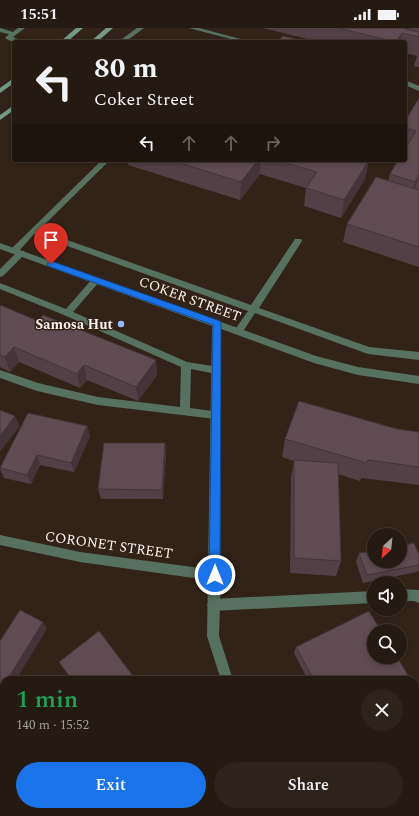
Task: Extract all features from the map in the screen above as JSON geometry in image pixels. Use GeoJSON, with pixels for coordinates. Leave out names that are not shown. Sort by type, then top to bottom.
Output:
{"type":"FeatureCollection","features":[{"type":"Feature","properties":{"kind":"main road"},"geometry":{"type":"LineString","coordinates":[[65,40],[80,28]]}},
{"type":"Feature","properties":{"kind":"main road"},"geometry":{"type":"LineString","coordinates":[[95,40],[110,28]]}},
{"type":"Feature","properties":{"kind":"main road"},"geometry":{"type":"LineString","coordinates":[[0,91],[12,82]]}},
{"type":"Feature","properties":{"kind":"main road"},"geometry":{"type":"LineString","coordinates":[[0,118],[12,109]]}},
{"type":"Feature","properties":{"kind":"street"},"geometry":{"type":"LineString","coordinates":[[12,41],[6,40],[22,28]]}},
{"type":"Feature","properties":{"kind":"street"},"geometry":{"type":"LineString","coordinates":[[124,40],[141,28]]}},
{"type":"Feature","properties":{"kind":"street"},"geometry":{"type":"LineString","coordinates":[[192,28],[240,40]]}},
{"type":"Feature","properties":{"kind":"street"},"geometry":{"type":"LineString","coordinates":[[0,30],[14,34]]}},
{"type":"Feature","properties":{"kind":"street"},"geometry":{"type":"LineString","coordinates":[[407,83],[419,89]]}},
{"type":"Feature","properties":{"kind":"street"},"geometry":{"type":"LineString","coordinates":[[0,274],[34,231],[104,162]]}},
{"type":"Feature","properties":{"kind":"street"},"geometry":{"type":"LineString","coordinates":[[34,231],[368,350],[419,356]]}},
{"type":"Feature","properties":{"kind":"street"},"geometry":{"type":"LineString","coordinates":[[239,331],[298,241]]}},
{"type":"Feature","properties":{"kind":"street","name":"COKER STREET"},"geometry":{"type":"LineString","coordinates":[[0,246],[314,359],[358,371],[419,380]]}},
{"type":"Feature","properties":{"kind":"street"},"geometry":{"type":"LineString","coordinates":[[67,313],[96,280]]}},
{"type":"Feature","properties":{"kind":"street"},"geometry":{"type":"LineString","coordinates":[[0,286],[67,313],[186,365],[216,370]]}},
{"type":"Feature","properties":{"kind":"street"},"geometry":{"type":"LineString","coordinates":[[217,323],[215,415],[215,575],[213,636],[226,676]]}},
{"type":"Feature","properties":{"kind":"street"},"geometry":{"type":"LineString","coordinates":[[185,411],[186,365]]}},
{"type":"Feature","properties":{"kind":"street"},"geometry":{"type":"LineString","coordinates":[[0,374],[38,388],[98,401],[215,415]]}},
{"type":"Feature","properties":{"kind":"street","name":"CORONET STREET"},"geometry":{"type":"LineString","coordinates":[[0,540],[84,559],[215,575]]}},
{"type":"Feature","properties":{"kind":"street"},"geometry":{"type":"LineString","coordinates":[[407,595],[417,594],[419,597]]}},
{"type":"Feature","properties":{"kind":"street"},"geometry":{"type":"LineString","coordinates":[[213,605],[367,597]]}},
{"type":"Feature","properties":{"kind":"building"},"geometry":{"type":"Polygon","coordinates":[[[338,28],[406,28],[405,29],[419,32],[419,37],[402,33],[397,40],[388,40],[338,28]]]}},
{"type":"Feature","properties":{"kind":"building"},"geometry":{"type":"Polygon","coordinates":[[[283,36],[300,40],[279,40],[283,36]]]}},
{"type":"Feature","properties":{"kind":"building"},"geometry":{"type":"Polygon","coordinates":[[[419,98],[419,174],[415,182],[390,174],[397,162],[407,162],[407,146],[416,131],[407,129],[407,118],[419,98]]]}},
{"type":"Feature","properties":{"kind":"building"},"geometry":{"type":"Polygon","coordinates":[[[176,162],[256,162],[241,182],[176,162]]]}},
{"type":"Feature","properties":{"kind":"building"},"geometry":{"type":"Polygon","coordinates":[[[283,162],[368,162],[344,200],[306,188],[317,172],[283,162]]]}},
{"type":"Feature","properties":{"kind":"building"},"geometry":{"type":"Polygon","coordinates":[[[376,177],[419,190],[419,247],[347,224],[376,177]]]}},
{"type":"Feature","properties":{"kind":"building"},"geometry":{"type":"Polygon","coordinates":[[[0,305],[38,321],[43,315],[156,360],[136,387],[84,365],[77,374],[14,347],[5,357],[0,355],[0,305]]]}},
{"type":"Feature","properties":{"kind":"building"},"geometry":{"type":"Polygon","coordinates":[[[299,401],[397,429],[419,432],[419,467],[368,460],[367,463],[285,439],[299,401]]]}},
{"type":"Feature","properties":{"kind":"building"},"geometry":{"type":"Polygon","coordinates":[[[0,410],[15,416],[0,436],[0,410]]]}},
{"type":"Feature","properties":{"kind":"building"},"geometry":{"type":"Polygon","coordinates":[[[28,413],[87,426],[71,463],[37,455],[27,475],[0,468],[28,413]]]}},
{"type":"Feature","properties":{"kind":"building"},"geometry":{"type":"Polygon","coordinates":[[[104,443],[165,443],[162,490],[98,489],[104,443]]]}},
{"type":"Feature","properties":{"kind":"building"},"geometry":{"type":"Polygon","coordinates":[[[294,460],[338,463],[341,561],[294,558],[294,460]]]}},
{"type":"Feature","properties":{"kind":"building"},"geometry":{"type":"Polygon","coordinates":[[[414,543],[419,555],[419,565],[407,567],[407,544],[414,543]]]}},
{"type":"Feature","properties":{"kind":"building"},"geometry":{"type":"Polygon","coordinates":[[[367,552],[367,568],[403,568],[367,575],[359,553],[367,552]]]}},
{"type":"Feature","properties":{"kind":"building"},"geometry":{"type":"Polygon","coordinates":[[[20,610],[43,622],[9,676],[0,676],[0,641],[20,610]]]}},
{"type":"Feature","properties":{"kind":"building"},"geometry":{"type":"Polygon","coordinates":[[[367,612],[367,616],[372,616],[377,624],[367,624],[367,664],[401,664],[409,676],[312,676],[296,647],[367,612]]]}},
{"type":"Feature","properties":{"kind":"building"},"geometry":{"type":"Polygon","coordinates":[[[99,631],[133,676],[69,676],[59,662],[99,631]]]}},
{"type":"Feature","properties":{"kind":"place","name":"Samosa Hut"},"geometry":{"type":"Point","coordinates":[121,324]}},
{"type":"Feature","properties":{"kind":"route"},"geometry":{"type":"LineString","coordinates":[[51,264],[217,323],[215,415],[215,575]]}}]}
